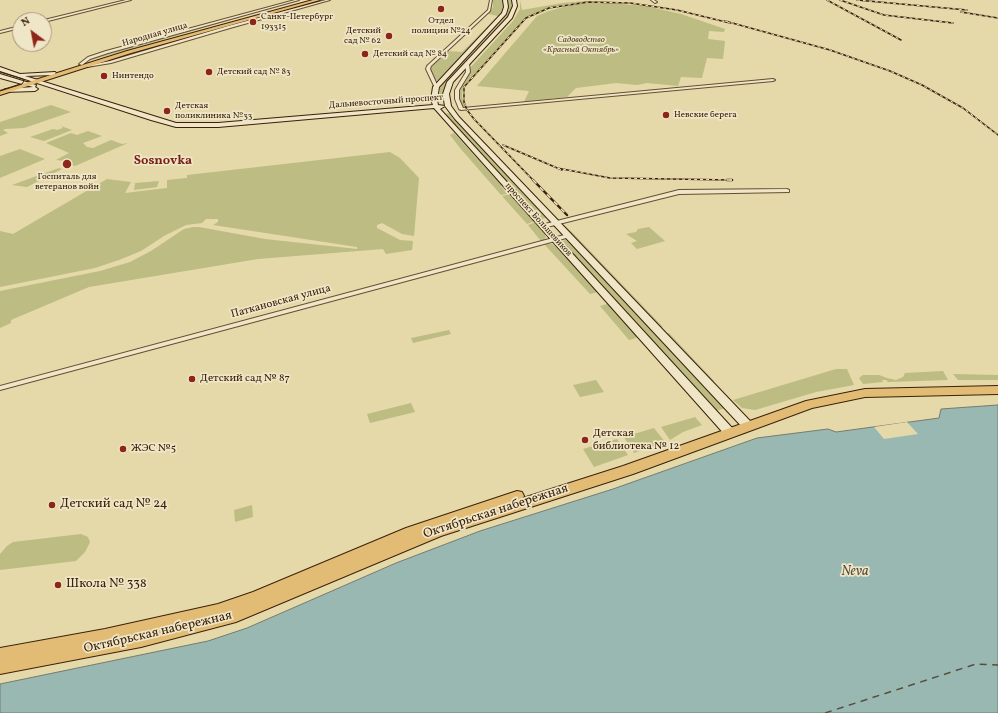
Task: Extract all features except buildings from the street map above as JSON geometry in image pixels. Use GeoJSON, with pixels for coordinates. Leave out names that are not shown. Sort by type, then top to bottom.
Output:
{"type":"FeatureCollection","features":[{"type":"Feature","properties":{"kind":"main road","name":"Народная улица"},"geometry":{"type":"LineString","coordinates":[[2,91],[206,27],[310,0]]}},
{"type":"Feature","properties":{"kind":"main road","name":"Народная улица"},"geometry":{"type":"LineString","coordinates":[[82,65],[318,0]]}},
{"type":"Feature","properties":{"kind":"main road"},"geometry":{"type":"LineString","coordinates":[[436,107],[434,92],[436,87],[448,71],[504,14],[506,7],[505,0]]}},
{"type":"Feature","properties":{"kind":"main road"},"geometry":{"type":"LineString","coordinates":[[448,106],[446,90],[458,73],[510,17],[515,6],[514,0]]}},
{"type":"Feature","properties":{"kind":"main road","name":"Дальневосточный проспект"},"geometry":{"type":"LineString","coordinates":[[0,69],[164,122],[197,126],[448,106]]}},
{"type":"Feature","properties":{"kind":"main road"},"geometry":{"type":"LineString","coordinates":[[18,75],[56,73],[57,80],[50,86]]}},
{"type":"Feature","properties":{"kind":"main road","name":"Дальневосточный проспект"},"geometry":{"type":"LineString","coordinates":[[0,76],[156,125],[182,129],[217,129],[436,107]]}},
{"type":"Feature","properties":{"kind":"main road"},"geometry":{"type":"LineString","coordinates":[[6,78],[2,91],[43,89]]}},
{"type":"Feature","properties":{"kind":"main road","name":"проспект Большевиков"},"geometry":{"type":"LineString","coordinates":[[448,106],[457,118],[746,423]]}},
{"type":"Feature","properties":{"kind":"main road","name":"проспект Большевиков"},"geometry":{"type":"LineString","coordinates":[[436,107],[728,430]]}},
{"type":"Feature","properties":{"kind":"main road","name":"Октябрьская набережная"},"geometry":{"type":"LineString","coordinates":[[0,666],[141,639],[236,615],[437,531],[628,470],[804,399],[842,391],[886,386],[998,385]]}},
{"type":"Feature","properties":{"kind":"main road","name":"Октябрьская набережная"},"geometry":{"type":"LineString","coordinates":[[746,423],[840,396],[903,391],[998,390]]}},
{"type":"Feature","properties":{"kind":"main road","name":"Октябрьская набережная"},"geometry":{"type":"LineString","coordinates":[[0,656],[105,636],[218,611],[257,597],[433,524],[728,430]]}},
{"type":"Feature","properties":{"kind":"street"},"geometry":{"type":"LineString","coordinates":[[52,19],[130,0]]}},
{"type":"Feature","properties":{"kind":"street"},"geometry":{"type":"LineString","coordinates":[[82,65],[89,58],[107,52],[298,0]]}},
{"type":"Feature","properties":{"kind":"street"},"geometry":{"type":"LineString","coordinates":[[82,65],[110,62],[222,28],[329,0]]}},
{"type":"Feature","properties":{"kind":"street"},"geometry":{"type":"LineString","coordinates":[[436,87],[428,69],[429,66],[489,10],[491,0]]}},
{"type":"Feature","properties":{"kind":"street"},"geometry":{"type":"LineString","coordinates":[[652,0],[656,2]]}},
{"type":"Feature","properties":{"kind":"street"},"geometry":{"type":"LineString","coordinates":[[0,32],[12,29]]}},
{"type":"Feature","properties":{"kind":"street"},"geometry":{"type":"LineString","coordinates":[[467,63],[468,72],[458,90],[457,100],[461,109],[773,80]]}},
{"type":"Feature","properties":{"kind":"street"},"geometry":{"type":"LineString","coordinates":[[458,73],[466,74]]}},
{"type":"Feature","properties":{"kind":"street"},"geometry":{"type":"LineString","coordinates":[[543,226],[679,192],[787,191]]}},
{"type":"Feature","properties":{"kind":"street","name":"Паткановская улица"},"geometry":{"type":"LineString","coordinates":[[0,388],[568,236]]}},
{"type":"Feature","properties":{"kind":"green space"},"geometry":{"type":"Polygon","coordinates":[[[493,0],[503,0],[503,10],[490,27],[438,80],[436,80],[430,68],[448,51],[462,52],[498,16],[488,14],[493,7],[493,0]]]}},
{"type":"Feature","properties":{"kind":"green space"},"geometry":{"type":"Polygon","coordinates":[[[507,0],[512,0],[513,5],[510,14],[453,75],[449,80],[444,100],[439,100],[440,88],[444,80],[508,8],[507,0]]]}},
{"type":"Feature","properties":{"kind":"green space"},"geometry":{"type":"Polygon","coordinates":[[[520,0],[522,10],[562,3],[588,2],[567,4],[549,8],[526,18],[463,87],[462,96],[465,107],[462,106],[459,95],[461,85],[470,68],[513,21],[520,9],[520,0]]]}},
{"type":"Feature","properties":{"kind":"green space","name":"Садоводство «Красный Октябрь»"},"geometry":{"type":"Polygon","coordinates":[[[578,3],[610,3],[646,6],[681,14],[725,29],[724,32],[709,31],[708,39],[725,41],[723,59],[707,58],[702,78],[681,77],[678,86],[647,83],[637,85],[616,83],[576,88],[567,97],[524,102],[529,91],[477,86],[537,16],[578,3]]]}},
{"type":"Feature","properties":{"kind":"green space"},"geometry":{"type":"Polygon","coordinates":[[[242,15],[245,16],[88,61],[91,58],[126,47],[242,15]]]}},
{"type":"Feature","properties":{"kind":"green space"},"geometry":{"type":"Polygon","coordinates":[[[51,105],[71,112],[24,128],[5,129],[3,130],[8,133],[0,136],[0,122],[51,105]]]}},
{"type":"Feature","properties":{"kind":"green space"},"geometry":{"type":"Polygon","coordinates":[[[449,113],[546,218],[540,219],[445,114],[449,113]]]}},
{"type":"Feature","properties":{"kind":"green space"},"geometry":{"type":"Polygon","coordinates":[[[61,126],[72,130],[44,141],[30,137],[53,129],[57,130],[63,128],[61,126]]]}},
{"type":"Feature","properties":{"kind":"green space"},"geometry":{"type":"Polygon","coordinates":[[[88,131],[102,136],[83,143],[87,147],[93,148],[111,140],[122,144],[128,143],[75,166],[64,163],[67,161],[56,160],[69,153],[46,143],[71,133],[77,135],[88,131]]]}},
{"type":"Feature","properties":{"kind":"green space"},"geometry":{"type":"Polygon","coordinates":[[[454,133],[502,186],[507,194],[501,195],[460,148],[450,135],[454,133]]]}},
{"type":"Feature","properties":{"kind":"green space"},"geometry":{"type":"Polygon","coordinates":[[[20,149],[45,159],[0,178],[0,156],[20,149]]]}},
{"type":"Feature","properties":{"kind":"green space"},"geometry":{"type":"Polygon","coordinates":[[[390,152],[400,158],[419,178],[414,236],[402,234],[382,223],[377,225],[377,228],[400,240],[413,241],[412,250],[386,254],[383,249],[258,259],[89,287],[11,320],[11,323],[0,328],[0,291],[100,271],[130,262],[151,251],[184,229],[193,227],[265,239],[357,249],[357,247],[213,225],[218,222],[218,219],[206,219],[202,223],[186,225],[164,236],[141,251],[95,268],[0,287],[0,231],[13,234],[107,179],[131,182],[125,193],[167,188],[167,180],[187,178],[187,175],[390,152]]]}},
{"type":"Feature","properties":{"kind":"green space"},"geometry":{"type":"Polygon","coordinates":[[[59,168],[62,169],[27,187],[12,185],[59,168]]]}},
{"type":"Feature","properties":{"kind":"green space"},"geometry":{"type":"Polygon","coordinates":[[[159,181],[157,187],[134,190],[135,183],[159,181]]]}},
{"type":"Feature","properties":{"kind":"green space"},"geometry":{"type":"Polygon","coordinates":[[[511,194],[535,221],[527,224],[502,196],[511,194]]]}},
{"type":"Feature","properties":{"kind":"green space"},"geometry":{"type":"Polygon","coordinates":[[[536,222],[544,231],[546,237],[544,240],[541,241],[528,225],[536,222]]]}},
{"type":"Feature","properties":{"kind":"green space"},"geometry":{"type":"Polygon","coordinates":[[[564,225],[663,327],[658,327],[563,226],[564,225]]]}},
{"type":"Feature","properties":{"kind":"green space"},"geometry":{"type":"Polygon","coordinates":[[[649,227],[665,241],[637,249],[631,243],[637,241],[626,234],[636,232],[638,229],[649,227]]]}},
{"type":"Feature","properties":{"kind":"green space"},"geometry":{"type":"Polygon","coordinates":[[[565,240],[568,241],[726,408],[715,411],[561,242],[565,240]]]}},
{"type":"Feature","properties":{"kind":"green space"},"geometry":{"type":"Polygon","coordinates":[[[544,244],[552,244],[558,247],[598,292],[590,294],[544,244]]]}},
{"type":"Feature","properties":{"kind":"green space"},"geometry":{"type":"Polygon","coordinates":[[[607,304],[610,305],[638,336],[636,338],[629,340],[600,306],[607,304]]]}},
{"type":"Feature","properties":{"kind":"green space"},"geometry":{"type":"Polygon","coordinates":[[[449,330],[451,334],[413,343],[411,338],[449,330]]]}},
{"type":"Feature","properties":{"kind":"green space"},"geometry":{"type":"Polygon","coordinates":[[[666,333],[669,333],[714,381],[711,382],[666,333]]]}},
{"type":"Feature","properties":{"kind":"green space"},"geometry":{"type":"Polygon","coordinates":[[[836,369],[847,369],[854,385],[816,392],[755,410],[742,408],[733,400],[836,369]]]}},
{"type":"Feature","properties":{"kind":"green space"},"geometry":{"type":"Polygon","coordinates":[[[943,371],[948,380],[888,382],[886,380],[882,380],[883,382],[863,384],[859,378],[863,375],[879,375],[896,380],[903,377],[905,373],[943,371]]]}},
{"type":"Feature","properties":{"kind":"green space"},"geometry":{"type":"Polygon","coordinates":[[[953,374],[998,375],[998,380],[958,380],[953,374]]]}},
{"type":"Feature","properties":{"kind":"green space"},"geometry":{"type":"Polygon","coordinates":[[[596,380],[604,392],[580,397],[573,385],[596,380]]]}},
{"type":"Feature","properties":{"kind":"green space"},"geometry":{"type":"Polygon","coordinates":[[[411,403],[415,412],[370,423],[367,414],[411,403]]]}},
{"type":"Feature","properties":{"kind":"green space"},"geometry":{"type":"Polygon","coordinates":[[[695,417],[702,425],[683,432],[670,440],[661,427],[695,417]]]}},
{"type":"Feature","properties":{"kind":"green space"},"geometry":{"type":"Polygon","coordinates":[[[654,428],[665,442],[634,453],[624,437],[654,428]]]}},
{"type":"Feature","properties":{"kind":"green space"},"geometry":{"type":"Polygon","coordinates":[[[617,439],[628,455],[594,467],[583,449],[617,439]]]}},
{"type":"Feature","properties":{"kind":"green space"},"geometry":{"type":"Polygon","coordinates":[[[252,505],[253,517],[235,522],[234,510],[252,505]]]}},
{"type":"Feature","properties":{"kind":"green space"},"geometry":{"type":"Polygon","coordinates":[[[81,534],[88,537],[90,542],[85,552],[76,561],[0,570],[0,554],[13,542],[81,534]]]}},
{"type":"Feature","properties":{"kind":"water","name":"Neva"},"geometry":{"type":"Polygon","coordinates":[[[998,405],[998,713],[0,713],[0,684],[208,641],[247,628],[396,563],[480,531],[613,489],[757,438],[828,429],[836,432],[939,418],[941,409],[998,405]]]}},
{"type":"Feature","properties":{"kind":"pier"},"geometry":{"type":"Polygon","coordinates":[[[907,422],[918,434],[884,439],[874,427],[907,422]]]}},
{"type":"Feature","properties":{"kind":"ferry route"},"geometry":{"type":"LineString","coordinates":[[825,713],[976,664],[998,665]]}},
{"type":"Feature","properties":{"kind":"tram line"},"geometry":{"type":"LineString","coordinates":[[0,72],[23,79],[24,81],[22,84],[0,91]]}},
{"type":"Feature","properties":{"kind":"railway"},"geometry":{"type":"LineString","coordinates":[[827,0],[901,40]]}},
{"type":"Feature","properties":{"kind":"railway"},"geometry":{"type":"LineString","coordinates":[[840,0],[884,15],[953,23]]}},
{"type":"Feature","properties":{"kind":"railway"},"geometry":{"type":"LineString","coordinates":[[857,0],[967,10]]}},
{"type":"Feature","properties":{"kind":"railway"},"geometry":{"type":"LineString","coordinates":[[534,181],[474,119],[467,110],[464,102],[464,87],[526,18],[549,8],[588,2],[630,3],[677,10],[730,23]]}},
{"type":"Feature","properties":{"kind":"railway"},"geometry":{"type":"LineString","coordinates":[[961,12],[998,18]]}},
{"type":"Feature","properties":{"kind":"railway"},"geometry":{"type":"LineString","coordinates":[[725,21],[830,50],[890,71],[922,85],[963,108],[998,135]]}},
{"type":"Feature","properties":{"kind":"railway"},"geometry":{"type":"LineString","coordinates":[[503,145],[558,168]]}},
{"type":"Feature","properties":{"kind":"railway"},"geometry":{"type":"LineString","coordinates":[[558,168],[610,178],[732,180],[727,180]]}},
{"type":"Feature","properties":{"kind":"railway"},"geometry":{"type":"LineString","coordinates":[[558,168],[562,170]]}},
{"type":"Feature","properties":{"kind":"railway"},"geometry":{"type":"LineString","coordinates":[[533,180],[567,215]]}},
{"type":"Feature","properties":{"kind":"place","name":"Отдел полиции №24"},"geometry":{"type":"Point","coordinates":[441,9]}},
{"type":"Feature","properties":{"kind":"place","name":"Санкт-Петербург 193315"},"geometry":{"type":"Point","coordinates":[253,22]}},
{"type":"Feature","properties":{"kind":"place","name":"Детский сад № 62"},"geometry":{"type":"Point","coordinates":[389,36]}},
{"type":"Feature","properties":{"kind":"place","name":"Детский сад № 84"},"geometry":{"type":"Point","coordinates":[365,54]}},
{"type":"Feature","properties":{"kind":"place","name":"Детский сад № 83"},"geometry":{"type":"Point","coordinates":[209,72]}},
{"type":"Feature","properties":{"kind":"place","name":"Нинтендо"},"geometry":{"type":"Point","coordinates":[104,76]}},
{"type":"Feature","properties":{"kind":"place","name":"Детская поликлиника №33"},"geometry":{"type":"Point","coordinates":[167,111]}},
{"type":"Feature","properties":{"kind":"place","name":"Невские берега"},"geometry":{"type":"Point","coordinates":[666,115]}},
{"type":"Feature","properties":{"kind":"place","name":"Госпиталь для ветеранов войн"},"geometry":{"type":"Point","coordinates":[67,164]}},
{"type":"Feature","properties":{"kind":"place","name":"Детский сад № 87"},"geometry":{"type":"Point","coordinates":[192,379]}},
{"type":"Feature","properties":{"kind":"place","name":"Детская библиотека № 12"},"geometry":{"type":"Point","coordinates":[585,440]}},
{"type":"Feature","properties":{"kind":"place","name":"ЖЭС №5"},"geometry":{"type":"Point","coordinates":[123,449]}},
{"type":"Feature","properties":{"kind":"place","name":"Детский сад № 24"},"geometry":{"type":"Point","coordinates":[52,505]}},
{"type":"Feature","properties":{"kind":"place","name":"Школа № 338"},"geometry":{"type":"Point","coordinates":[58,585]}},
{"type":"Feature","properties":{"kind":"district","name":"Sosnovka"},"geometry":{"type":"Point","coordinates":[163,162]}}]}
